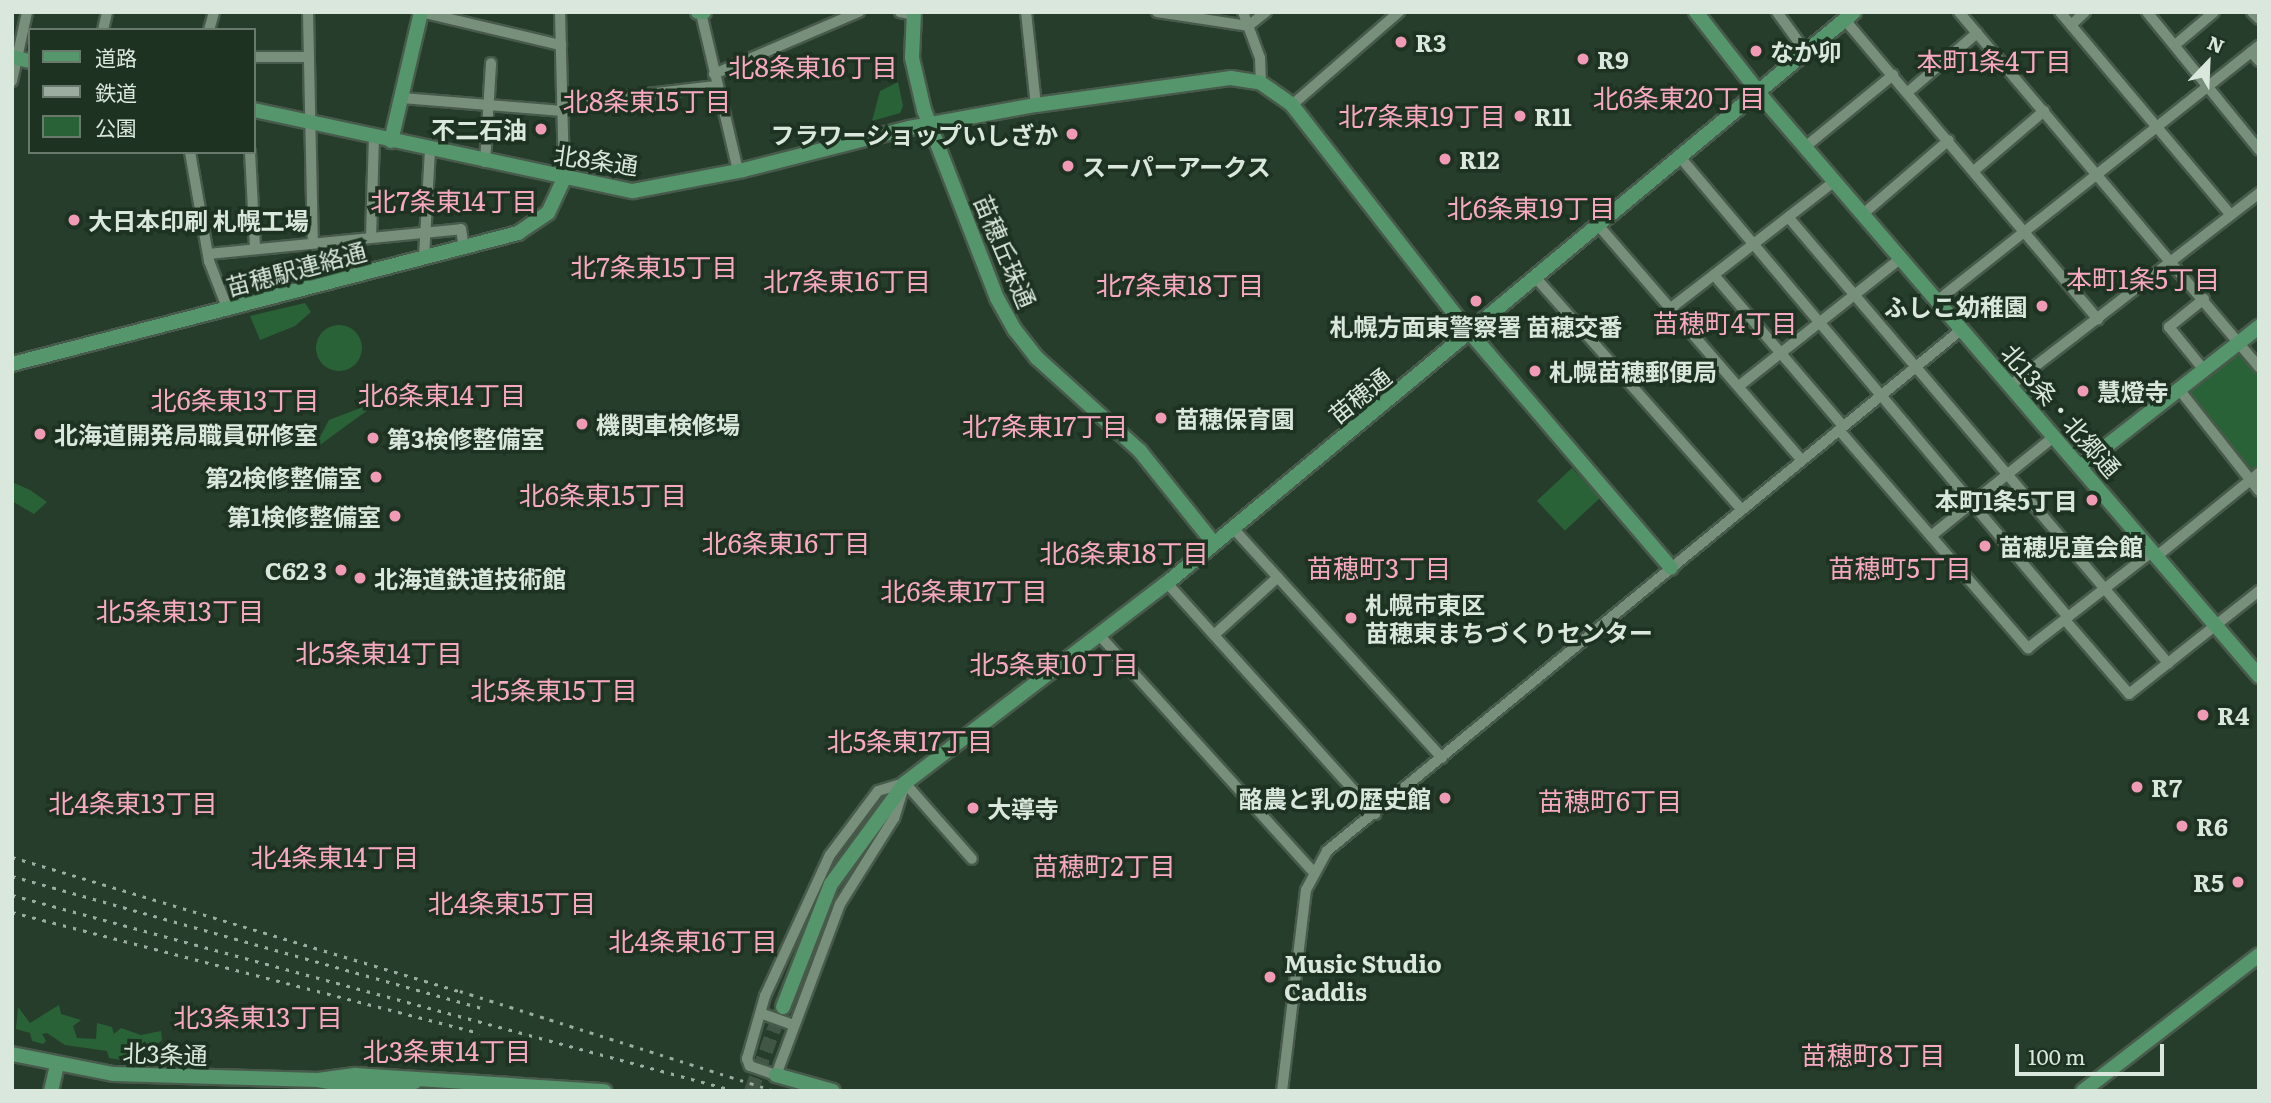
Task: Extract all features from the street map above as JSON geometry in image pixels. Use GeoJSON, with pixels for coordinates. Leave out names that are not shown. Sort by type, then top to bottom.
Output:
{"type":"FeatureCollection","features":[{"type":"Feature","properties":{"kind":"street"},"geometry":{"type":"LineString","coordinates":[[12,81],[20,59],[27,12]]}},
{"type":"Feature","properties":{"kind":"street"},"geometry":{"type":"LineString","coordinates":[[308,12],[308,122],[313,243]]}},
{"type":"Feature","properties":{"kind":"street"},"geometry":{"type":"LineString","coordinates":[[391,141],[421,12],[561,45]]}},
{"type":"Feature","properties":{"kind":"street"},"geometry":{"type":"LineString","coordinates":[[561,12],[564,179]]}},
{"type":"Feature","properties":{"kind":"street"},"geometry":{"type":"LineString","coordinates":[[701,12],[716,86],[738,171]]}},
{"type":"Feature","properties":{"kind":"street"},"geometry":{"type":"LineString","coordinates":[[714,74],[859,12]]}},
{"type":"Feature","properties":{"kind":"street"},"geometry":{"type":"LineString","coordinates":[[1026,12],[1036,105]]}},
{"type":"Feature","properties":{"kind":"street"},"geometry":{"type":"LineString","coordinates":[[1157,12],[1248,26],[1266,12]]}},
{"type":"Feature","properties":{"kind":"street"},"geometry":{"type":"LineString","coordinates":[[1243,12],[1260,58],[1261,83],[1292,105],[1470,331],[1671,568]]}},
{"type":"Feature","properties":{"kind":"street"},"geometry":{"type":"LineString","coordinates":[[1292,105],[1399,12]]}},
{"type":"Feature","properties":{"kind":"street","name":"北13条・北郷通"},"geometry":{"type":"LineString","coordinates":[[1696,12],[1757,91],[2259,677]]}},
{"type":"Feature","properties":{"kind":"street"},"geometry":{"type":"LineString","coordinates":[[1777,12],[1805,51]]}},
{"type":"Feature","properties":{"kind":"street"},"geometry":{"type":"LineString","coordinates":[[1959,12],[2259,367]]}},
{"type":"Feature","properties":{"kind":"street"},"geometry":{"type":"LineString","coordinates":[[2060,12],[2231,215]]}},
{"type":"Feature","properties":{"kind":"street"},"geometry":{"type":"LineString","coordinates":[[2071,24],[2085,12]]}},
{"type":"Feature","properties":{"kind":"street"},"geometry":{"type":"LineString","coordinates":[[2147,12],[2259,150]]}},
{"type":"Feature","properties":{"kind":"street"},"geometry":{"type":"LineString","coordinates":[[2175,45],[2214,12]]}},
{"type":"Feature","properties":{"kind":"street"},"geometry":{"type":"LineString","coordinates":[[2252,12],[2259,19]]}},
{"type":"Feature","properties":{"kind":"street","name":"苗穂丘珠通"},"geometry":{"type":"LineString","coordinates":[[909,13],[912,58],[932,125],[997,298],[1015,330],[1037,358],[1140,451],[1213,542]]}},
{"type":"Feature","properties":{"kind":"street"},"geometry":{"type":"LineString","coordinates":[[1850,16],[1893,75],[2098,319]]}},
{"type":"Feature","properties":{"kind":"street","name":"苗穂通"},"geometry":{"type":"LineString","coordinates":[[1213,542],[1850,16]]}},
{"type":"Feature","properties":{"kind":"street"},"geometry":{"type":"LineString","coordinates":[[1908,92],[1977,33]]}},
{"type":"Feature","properties":{"kind":"street"},"geometry":{"type":"LineString","coordinates":[[1937,301],[2255,49],[2259,61]]}},
{"type":"Feature","properties":{"kind":"street"},"geometry":{"type":"LineString","coordinates":[[256,57],[308,57]]}},
{"type":"Feature","properties":{"kind":"street"},"geometry":{"type":"LineString","coordinates":[[485,162],[491,63]]}},
{"type":"Feature","properties":{"kind":"street"},"geometry":{"type":"LineString","coordinates":[[1805,147],[1893,75]]}},
{"type":"Feature","properties":{"kind":"street","name":"北8条通"},"geometry":{"type":"LineString","coordinates":[[256,110],[564,179],[632,191],[738,171],[932,125],[1036,105],[1231,78],[1261,83]]}},
{"type":"Feature","properties":{"kind":"street"},"geometry":{"type":"LineString","coordinates":[[402,97],[562,107],[716,86]]}},
{"type":"Feature","properties":{"kind":"street"},"geometry":{"type":"LineString","coordinates":[[1975,170],[2044,111]]}},
{"type":"Feature","properties":{"kind":"street"},"geometry":{"type":"LineString","coordinates":[[371,237],[374,137]]}},
{"type":"Feature","properties":{"kind":"street"},"geometry":{"type":"LineString","coordinates":[[1863,214],[1949,140]]}},
{"type":"Feature","properties":{"kind":"street"},"geometry":{"type":"LineString","coordinates":[[424,257],[430,150]]}},
{"type":"Feature","properties":{"kind":"street"},"geometry":{"type":"LineString","coordinates":[[190,154],[208,254],[228,310]]}},
{"type":"Feature","properties":{"kind":"street"},"geometry":{"type":"LineString","coordinates":[[250,154],[255,249]]}},
{"type":"Feature","properties":{"kind":"street"},"geometry":{"type":"LineString","coordinates":[[1680,157],[1751,246],[1880,394],[2129,694],[2259,591]]}},
{"type":"Feature","properties":{"kind":"street","name":"苗穂駅連絡通"},"geometry":{"type":"LineString","coordinates":[[12,364],[228,310],[529,227],[553,207],[564,179]]}},
{"type":"Feature","properties":{"kind":"street"},"geometry":{"type":"LineString","coordinates":[[1671,308],[1835,181]]}},
{"type":"Feature","properties":{"kind":"street"},"geometry":{"type":"LineString","coordinates":[[2011,385],[2259,193]]}},
{"type":"Feature","properties":{"kind":"street"},"geometry":{"type":"LineString","coordinates":[[1789,218],[2168,663]]}},
{"type":"Feature","properties":{"kind":"street"},"geometry":{"type":"LineString","coordinates":[[1598,225],[1801,459]]}},
{"type":"Feature","properties":{"kind":"street"},"geometry":{"type":"LineString","coordinates":[[208,254],[461,229],[464,247]]}},
{"type":"Feature","properties":{"kind":"street"},"geometry":{"type":"LineString","coordinates":[[1739,386],[1901,258]]}},
{"type":"Feature","properties":{"kind":"street"},"geometry":{"type":"LineString","coordinates":[[1714,275],[2028,648],[2259,473]]}},
{"type":"Feature","properties":{"kind":"street"},"geometry":{"type":"LineString","coordinates":[[1536,278],[1741,509]]}},
{"type":"Feature","properties":{"kind":"street"},"geometry":{"type":"LineString","coordinates":[[2204,299],[2169,327],[2204,370]]}},
{"type":"Feature","properties":{"kind":"street"},"geometry":{"type":"LineString","coordinates":[[2081,466],[2259,327]]}},
{"type":"Feature","properties":{"kind":"street"},"geometry":{"type":"LineString","coordinates":[[1282,1091],[1299,932],[1313,873],[1327,851],[1962,329]]}},
{"type":"Feature","properties":{"kind":"street"},"geometry":{"type":"LineString","coordinates":[[2178,388],[2259,491]]}},
{"type":"Feature","properties":{"kind":"street"},"geometry":{"type":"LineString","coordinates":[[1931,536],[2010,476],[2055,436]]}},
{"type":"Feature","properties":{"kind":"street"},"geometry":{"type":"LineString","coordinates":[[1232,527],[1442,758]]}},
{"type":"Feature","properties":{"kind":"street"},"geometry":{"type":"LineString","coordinates":[[783,1007],[831,884],[905,783],[1101,637],[1213,542]]}},
{"type":"Feature","properties":{"kind":"street"},"geometry":{"type":"LineString","coordinates":[[1214,635],[1279,577]]}},
{"type":"Feature","properties":{"kind":"street"},"geometry":{"type":"LineString","coordinates":[[1167,583],[1375,814]]}},
{"type":"Feature","properties":{"kind":"street"},"geometry":{"type":"LineString","coordinates":[[1101,637],[1313,873]]}},
{"type":"Feature","properties":{"kind":"street"},"geometry":{"type":"LineString","coordinates":[[905,783],[972,859]]}},
{"type":"Feature","properties":{"kind":"street"},"geometry":{"type":"LineString","coordinates":[[833,1091],[750,1066],[747,1059],[786,943],[830,855],[878,791],[905,783]]}},
{"type":"Feature","properties":{"kind":"street"},"geometry":{"type":"LineString","coordinates":[[776,1075],[840,904],[894,818],[905,783]]}},
{"type":"Feature","properties":{"kind":"street"},"geometry":{"type":"LineString","coordinates":[[2083,1091],[2259,955]]}},
{"type":"Feature","properties":{"kind":"street"},"geometry":{"type":"LineString","coordinates":[[763,1014],[794,1025]]}},
{"type":"Feature","properties":{"kind":"street","name":"北3条通"},"geometry":{"type":"LineString","coordinates":[[12,1054],[113,1074],[334,1084]]}},
{"type":"Feature","properties":{"kind":"street"},"geometry":{"type":"LineString","coordinates":[[51,1091],[57,1064]]}},
{"type":"Feature","properties":{"kind":"street"},"geometry":{"type":"LineString","coordinates":[[334,1084],[415,1082],[604,1091]]}},
{"type":"Feature","properties":{"kind":"green space"},"geometry":{"type":"Polygon","coordinates":[[[898,82],[903,106],[900,113],[872,121],[880,91],[898,82]]]}},
{"type":"Feature","properties":{"kind":"green space"},"geometry":{"type":"Polygon","coordinates":[[[305,303],[311,312],[295,326],[260,340],[250,316],[305,303]]]}},
{"type":"Feature","properties":{"kind":"green space"},"geometry":{"type":"Polygon","coordinates":[[[339,325],[355,332],[362,348],[355,364],[339,371],[323,364],[316,348],[323,332],[339,325]]]}},
{"type":"Feature","properties":{"kind":"green space"},"geometry":{"type":"Polygon","coordinates":[[[2240,353],[2259,373],[2259,468],[2252,473],[2189,393],[2240,353]]]}},
{"type":"Feature","properties":{"kind":"green space"},"geometry":{"type":"Polygon","coordinates":[[[376,404],[313,450],[329,420],[376,404]]]}},
{"type":"Feature","properties":{"kind":"green space"},"geometry":{"type":"Polygon","coordinates":[[[1572,468],[1600,498],[1565,531],[1537,501],[1572,468]]]}},
{"type":"Feature","properties":{"kind":"green space"},"geometry":{"type":"Polygon","coordinates":[[[12,482],[47,502],[34,514],[12,501],[12,482]]]}},
{"type":"Feature","properties":{"kind":"green space"},"geometry":{"type":"Polygon","coordinates":[[[59,1005],[61,1014],[81,1020],[73,1026],[77,1038],[96,1039],[97,1023],[112,1027],[114,1034],[121,1028],[141,1035],[161,1031],[162,1040],[151,1049],[137,1048],[145,1055],[134,1062],[109,1058],[107,1051],[65,1045],[47,1033],[42,1034],[46,1041],[43,1044],[32,1041],[30,1033],[16,1029],[18,1007],[30,1023],[59,1005]]]}},
{"type":"Feature","properties":{"kind":"tunnel"},"geometry":{"type":"LineString","coordinates":[[751,1091],[782,1008]]}},
{"type":"Feature","properties":{"kind":"railway"},"geometry":{"type":"LineString","coordinates":[[12,857],[460,991],[776,1091]]}},
{"type":"Feature","properties":{"kind":"railway"},"geometry":{"type":"LineString","coordinates":[[12,876],[481,1008]]}},
{"type":"Feature","properties":{"kind":"railway"},"geometry":{"type":"LineString","coordinates":[[12,895],[736,1091]]}},
{"type":"Feature","properties":{"kind":"railway"},"geometry":{"type":"LineString","coordinates":[[12,912],[480,1033]]}},
{"type":"Feature","properties":{"kind":"place","name":"R3"},"geometry":{"type":"Point","coordinates":[1401,42]}},
{"type":"Feature","properties":{"kind":"place","name":"なか卯"},"geometry":{"type":"Point","coordinates":[1756,51]}},
{"type":"Feature","properties":{"kind":"place","name":"R9"},"geometry":{"type":"Point","coordinates":[1583,59]}},
{"type":"Feature","properties":{"kind":"place","name":"R11"},"geometry":{"type":"Point","coordinates":[1520,116]}},
{"type":"Feature","properties":{"kind":"place","name":"不二石油"},"geometry":{"type":"Point","coordinates":[541,129]}},
{"type":"Feature","properties":{"kind":"place","name":"フラワーショップいしざか"},"geometry":{"type":"Point","coordinates":[1072,134]}},
{"type":"Feature","properties":{"kind":"place","name":"R12"},"geometry":{"type":"Point","coordinates":[1445,159]}},
{"type":"Feature","properties":{"kind":"place","name":"スーパーアークス"},"geometry":{"type":"Point","coordinates":[1068,166]}},
{"type":"Feature","properties":{"kind":"place","name":"大日本印刷 札幌工場"},"geometry":{"type":"Point","coordinates":[74,220]}},
{"type":"Feature","properties":{"kind":"place","name":"札幌方面東警察署 苗穂交番"},"geometry":{"type":"Point","coordinates":[1476,301]}},
{"type":"Feature","properties":{"kind":"place","name":"ふしこ幼稚園"},"geometry":{"type":"Point","coordinates":[2042,306]}},
{"type":"Feature","properties":{"kind":"place","name":"札幌苗穂郵便局"},"geometry":{"type":"Point","coordinates":[1535,371]}},
{"type":"Feature","properties":{"kind":"place","name":"慧燈寺"},"geometry":{"type":"Point","coordinates":[2083,391]}},
{"type":"Feature","properties":{"kind":"place","name":"苗穂保育園"},"geometry":{"type":"Point","coordinates":[1161,418]}},
{"type":"Feature","properties":{"kind":"place","name":"機関車検修場"},"geometry":{"type":"Point","coordinates":[582,424]}},
{"type":"Feature","properties":{"kind":"place","name":"北海道開発局職員研修室"},"geometry":{"type":"Point","coordinates":[40,434]}},
{"type":"Feature","properties":{"kind":"place","name":"第3検修整備室"},"geometry":{"type":"Point","coordinates":[373,438]}},
{"type":"Feature","properties":{"kind":"place","name":"第2検修整備室"},"geometry":{"type":"Point","coordinates":[376,477]}},
{"type":"Feature","properties":{"kind":"place","name":"本町1条5丁目"},"geometry":{"type":"Point","coordinates":[2092,500]}},
{"type":"Feature","properties":{"kind":"place","name":"第1検修整備室"},"geometry":{"type":"Point","coordinates":[395,516]}},
{"type":"Feature","properties":{"kind":"place","name":"苗穂児童会館"},"geometry":{"type":"Point","coordinates":[1985,546]}},
{"type":"Feature","properties":{"kind":"place","name":"C62 3"},"geometry":{"type":"Point","coordinates":[341,570]}},
{"type":"Feature","properties":{"kind":"place","name":"北海道鉄道技術館"},"geometry":{"type":"Point","coordinates":[360,578]}},
{"type":"Feature","properties":{"kind":"place","name":"札幌市東区 苗穂東まちづくりセンター"},"geometry":{"type":"Point","coordinates":[1351,618]}},
{"type":"Feature","properties":{"kind":"place","name":"R4"},"geometry":{"type":"Point","coordinates":[2203,715]}},
{"type":"Feature","properties":{"kind":"place","name":"R7"},"geometry":{"type":"Point","coordinates":[2137,787]}},
{"type":"Feature","properties":{"kind":"place","name":"酪農と乳の歴史館"},"geometry":{"type":"Point","coordinates":[1445,798]}},
{"type":"Feature","properties":{"kind":"place","name":"大導寺"},"geometry":{"type":"Point","coordinates":[973,808]}},
{"type":"Feature","properties":{"kind":"place","name":"R6"},"geometry":{"type":"Point","coordinates":[2182,826]}},
{"type":"Feature","properties":{"kind":"place","name":"R5"},"geometry":{"type":"Point","coordinates":[2238,882]}},
{"type":"Feature","properties":{"kind":"place","name":"Music Studio Caddis"},"geometry":{"type":"Point","coordinates":[1270,977]}},
{"type":"Feature","properties":{"kind":"district","name":"本町1条4丁目"},"geometry":{"type":"Point","coordinates":[1994,60]}},
{"type":"Feature","properties":{"kind":"district","name":"北8条東16丁目"},"geometry":{"type":"Point","coordinates":[813,66]}},
{"type":"Feature","properties":{"kind":"district","name":"北6条東20丁目"},"geometry":{"type":"Point","coordinates":[1679,97]}},
{"type":"Feature","properties":{"kind":"district","name":"北8条東15丁目"},"geometry":{"type":"Point","coordinates":[647,100]}},
{"type":"Feature","properties":{"kind":"district","name":"北7条東19丁目"},"geometry":{"type":"Point","coordinates":[1422,115]}},
{"type":"Feature","properties":{"kind":"district","name":"北7条東14丁目"},"geometry":{"type":"Point","coordinates":[454,200]}},
{"type":"Feature","properties":{"kind":"district","name":"北6条東19丁目"},"geometry":{"type":"Point","coordinates":[1531,207]}},
{"type":"Feature","properties":{"kind":"district","name":"北7条東15丁目"},"geometry":{"type":"Point","coordinates":[654,266]}},
{"type":"Feature","properties":{"kind":"district","name":"本町1条5丁目"},"geometry":{"type":"Point","coordinates":[2143,278]}},
{"type":"Feature","properties":{"kind":"district","name":"北7条東16丁目"},"geometry":{"type":"Point","coordinates":[847,280]}},
{"type":"Feature","properties":{"kind":"district","name":"北7条東18丁目"},"geometry":{"type":"Point","coordinates":[1180,284]}},
{"type":"Feature","properties":{"kind":"district","name":"苗穂町4丁目"},"geometry":{"type":"Point","coordinates":[1725,322]}},
{"type":"Feature","properties":{"kind":"district","name":"北6条東14丁目"},"geometry":{"type":"Point","coordinates":[442,394]}},
{"type":"Feature","properties":{"kind":"district","name":"北6条東13丁目"},"geometry":{"type":"Point","coordinates":[235,399]}},
{"type":"Feature","properties":{"kind":"district","name":"北7条東17丁目"},"geometry":{"type":"Point","coordinates":[1045,425]}},
{"type":"Feature","properties":{"kind":"district","name":"北6条東15丁目"},"geometry":{"type":"Point","coordinates":[603,494]}},
{"type":"Feature","properties":{"kind":"district","name":"北6条東16丁目"},"geometry":{"type":"Point","coordinates":[786,542]}},
{"type":"Feature","properties":{"kind":"district","name":"北6条東18丁目"},"geometry":{"type":"Point","coordinates":[1124,552]}},
{"type":"Feature","properties":{"kind":"district","name":"苗穂町3丁目"},"geometry":{"type":"Point","coordinates":[1379,567]}},
{"type":"Feature","properties":{"kind":"district","name":"苗穂町5丁目"},"geometry":{"type":"Point","coordinates":[1900,567]}},
{"type":"Feature","properties":{"kind":"district","name":"北6条東17丁目"},"geometry":{"type":"Point","coordinates":[964,590]}},
{"type":"Feature","properties":{"kind":"district","name":"北5条東13丁目"},"geometry":{"type":"Point","coordinates":[180,610]}},
{"type":"Feature","properties":{"kind":"district","name":"北5条東14丁目"},"geometry":{"type":"Point","coordinates":[379,652]}},
{"type":"Feature","properties":{"kind":"district","name":"北5条東10丁目"},"geometry":{"type":"Point","coordinates":[1054,663]}},
{"type":"Feature","properties":{"kind":"district","name":"北5条東15丁目"},"geometry":{"type":"Point","coordinates":[554,689]}},
{"type":"Feature","properties":{"kind":"district","name":"北5条東17丁目"},"geometry":{"type":"Point","coordinates":[910,740]}},
{"type":"Feature","properties":{"kind":"district","name":"苗穂町6丁目"},"geometry":{"type":"Point","coordinates":[1610,800]}},
{"type":"Feature","properties":{"kind":"district","name":"北4条東13丁目"},"geometry":{"type":"Point","coordinates":[133,802]}},
{"type":"Feature","properties":{"kind":"district","name":"北4条東14丁目"},"geometry":{"type":"Point","coordinates":[335,856]}},
{"type":"Feature","properties":{"kind":"district","name":"苗穂町2丁目"},"geometry":{"type":"Point","coordinates":[1104,865]}},
{"type":"Feature","properties":{"kind":"district","name":"北4条東15丁目"},"geometry":{"type":"Point","coordinates":[512,902]}},
{"type":"Feature","properties":{"kind":"district","name":"北4条東16丁目"},"geometry":{"type":"Point","coordinates":[693,940]}},
{"type":"Feature","properties":{"kind":"district","name":"北3条東13丁目"},"geometry":{"type":"Point","coordinates":[258,1016]}},
{"type":"Feature","properties":{"kind":"district","name":"北3条東14丁目"},"geometry":{"type":"Point","coordinates":[447,1050]}},
{"type":"Feature","properties":{"kind":"district","name":"苗穂町8丁目"},"geometry":{"type":"Point","coordinates":[1873,1054]}}]}
